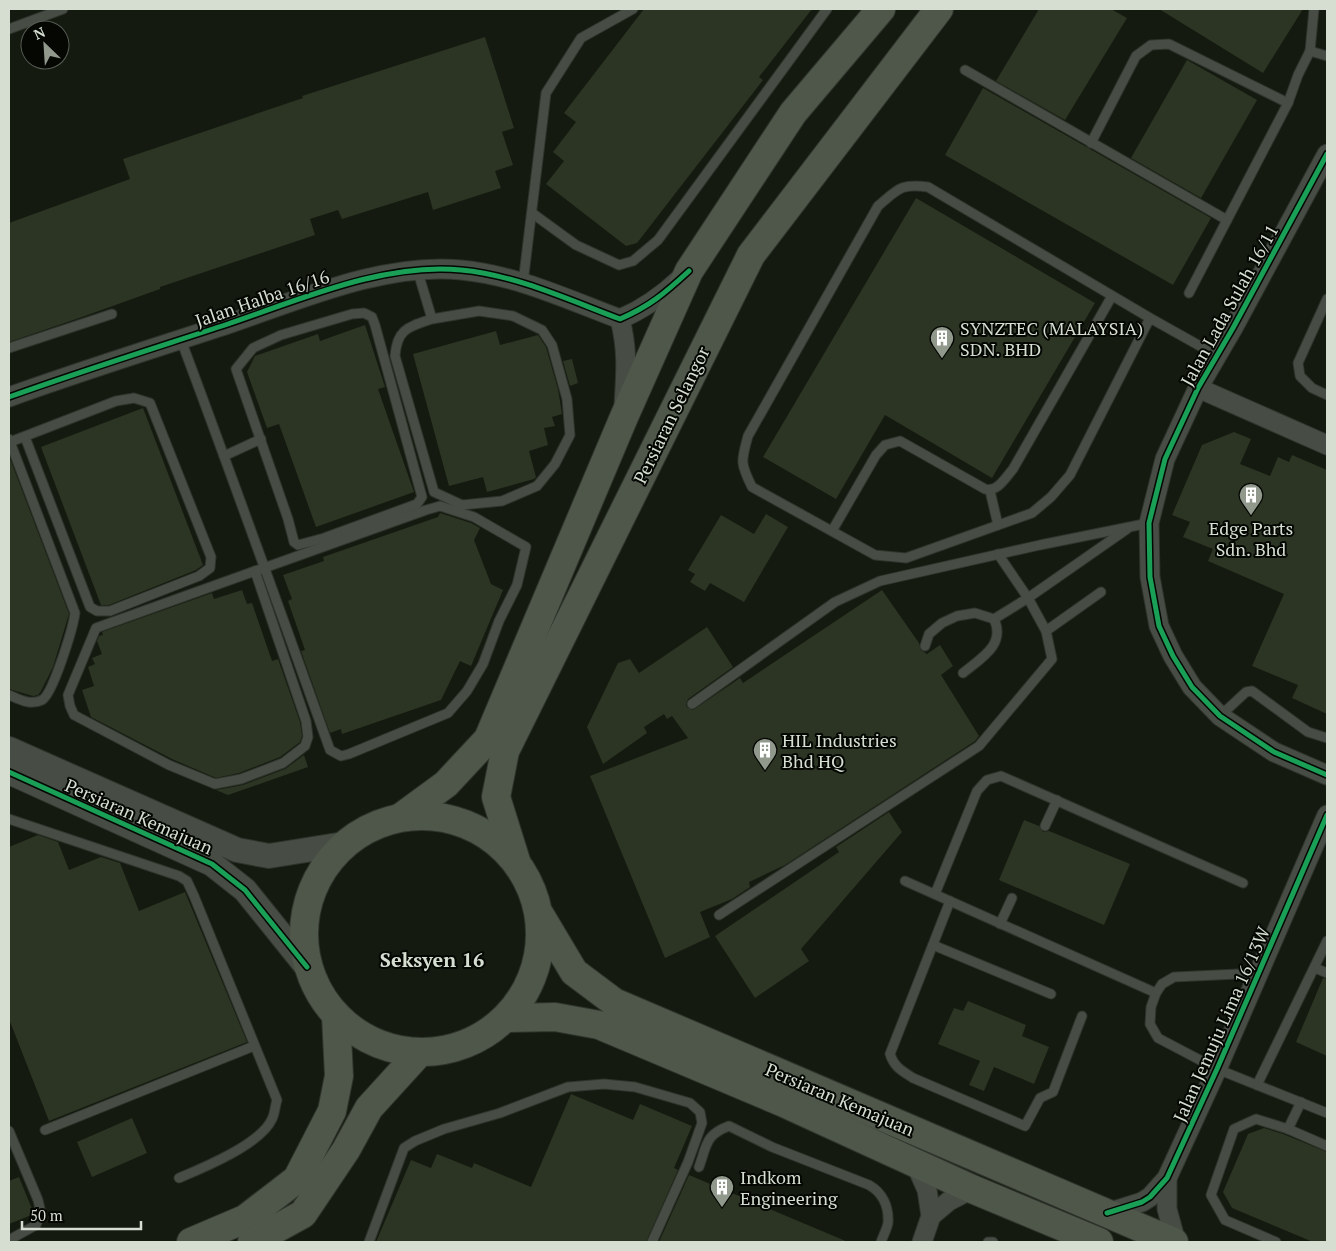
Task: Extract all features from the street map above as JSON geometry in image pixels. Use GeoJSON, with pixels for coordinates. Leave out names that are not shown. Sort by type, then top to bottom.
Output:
{"type":"FeatureCollection","features":[{"type":"Feature","properties":{"kind":"main road"},"geometry":{"type":"LineString","coordinates":[[401,817],[446,784],[488,739],[624,417],[689,271],[793,113],[881,9]]}},
{"type":"Feature","properties":{"kind":"main road","name":"Persiaran Selangor"},"geometry":{"type":"LineString","coordinates":[[516,861],[496,798],[505,751],[751,255],[939,9]]}},
{"type":"Feature","properties":{"kind":"main road"},"geometry":{"type":"LineString","coordinates":[[433,816],[465,823],[493,839],[516,861],[531,886],[539,913],[539,951],[528,987],[506,1018],[480,1036],[451,1049],[420,1052],[389,1048],[360,1036],[336,1016],[318,994],[307,967],[303,934],[308,900],[322,870],[344,844],[371,827],[401,817],[433,816]]}},
{"type":"Feature","properties":{"kind":"main road","name":"Persiaran Kemajuan"},"geometry":{"type":"LineString","coordinates":[[539,913],[574,972],[614,1002],[1175,1242]]}},
{"type":"Feature","properties":{"kind":"main road"},"geometry":{"type":"LineString","coordinates":[[191,1242],[245,1219],[297,1179],[332,1111],[339,1076],[336,1016]]}},
{"type":"Feature","properties":{"kind":"main road","name":"Persiaran Kemajuan"},"geometry":{"type":"LineString","coordinates":[[506,1018],[555,1017],[599,1025],[784,1104],[972,1189],[1099,1242]]}},
{"type":"Feature","properties":{"kind":"main road"},"geometry":{"type":"LineString","coordinates":[[252,1242],[303,1214],[346,1150],[369,1108],[420,1052]]}},
{"type":"Feature","properties":{"kind":"street","name":"Jalan Lada Sulah 16/11"},"geometry":{"type":"LineString","coordinates":[[1327,154],[1233,328],[1198,388],[1165,459],[1149,523],[1150,577],[1159,626],[1173,656],[1192,687],[1220,716],[1274,752],[1327,775]]}},
{"type":"Feature","properties":{"kind":"street","name":"Jalan Halba 16/16"},"geometry":{"type":"LineString","coordinates":[[9,394],[181,340],[346,284],[417,269],[461,270],[496,275],[620,319]]}},
{"type":"Feature","properties":{"kind":"street"},"geometry":{"type":"LineString","coordinates":[[624,417],[627,369],[625,342],[620,319],[641,310],[663,295],[689,271]]}},
{"type":"Feature","properties":{"kind":"street"},"geometry":{"type":"LineString","coordinates":[[1198,388],[1327,444]]}},
{"type":"Feature","properties":{"kind":"street","name":"Persiaran Kemajuan"},"geometry":{"type":"LineString","coordinates":[[9,749],[236,850],[268,856],[344,844]]}},
{"type":"Feature","properties":{"kind":"street","name":"Persiaran Kemajuan"},"geometry":{"type":"LineString","coordinates":[[9,772],[212,864],[245,890],[307,967]]}},
{"type":"Feature","properties":{"kind":"street","name":"Jalan Jemuju Lima 16/13W"},"geometry":{"type":"LineString","coordinates":[[1107,1213],[1142,1202],[1150,1197],[1167,1178],[1217,1069],[1327,815]]}},
{"type":"Feature","properties":{"kind":"street"},"geometry":{"type":"LineString","coordinates":[[915,1163],[927,1190],[931,1216],[922,1242]]}},
{"type":"Feature","properties":{"kind":"street","name":"Jalan Jemuju Lima 16/13W"},"geometry":{"type":"LineString","coordinates":[[1167,1178],[1168,1209],[1175,1242]]}},
{"type":"Feature","properties":{"kind":"street"},"geometry":{"type":"LineString","coordinates":[[931,1216],[950,1201],[972,1189]]}},
{"type":"Feature","properties":{"kind":"lane"},"geometry":{"type":"LineString","coordinates":[[9,29],[63,9]]}},
{"type":"Feature","properties":{"kind":"lane"},"geometry":{"type":"LineString","coordinates":[[523,283],[546,93],[581,38],[633,9]]}},
{"type":"Feature","properties":{"kind":"lane"},"geometry":{"type":"LineString","coordinates":[[532,212],[576,245],[619,265],[632,261],[658,240],[827,9]]}},
{"type":"Feature","properties":{"kind":"lane"},"geometry":{"type":"LineString","coordinates":[[1189,293],[1288,103],[1298,75],[1310,51],[1314,9]]}},
{"type":"Feature","properties":{"kind":"lane"},"geometry":{"type":"LineString","coordinates":[[1091,142],[1136,56],[1151,45],[1169,44],[1288,103]]}},
{"type":"Feature","properties":{"kind":"lane"},"geometry":{"type":"LineString","coordinates":[[1310,51],[1327,56]]}},
{"type":"Feature","properties":{"kind":"lane"},"geometry":{"type":"LineString","coordinates":[[964,70],[1227,220]]}},
{"type":"Feature","properties":{"kind":"lane"},"geometry":{"type":"LineString","coordinates":[[1150,318],[1070,475],[1051,497],[1032,512],[998,525],[906,558],[875,555],[752,486],[745,472],[742,459],[748,436],[878,206],[903,186],[928,187],[1216,355]]}},
{"type":"Feature","properties":{"kind":"lane"},"geometry":{"type":"LineString","coordinates":[[417,269],[432,319]]}},
{"type":"Feature","properties":{"kind":"lane"},"geometry":{"type":"LineString","coordinates":[[832,531],[876,455],[885,446],[900,441],[990,491],[995,490],[1013,469],[1112,296]]}},
{"type":"Feature","properties":{"kind":"lane"},"geometry":{"type":"LineString","coordinates":[[1327,299],[1298,363],[1300,376],[1312,388],[1327,395]]}},
{"type":"Feature","properties":{"kind":"lane"},"geometry":{"type":"LineString","coordinates":[[479,311],[513,316],[542,330],[552,345],[567,399],[570,435],[555,464],[536,486],[502,501],[462,505],[434,492],[395,356],[396,341],[409,326],[432,319],[479,311]]}},
{"type":"Feature","properties":{"kind":"lane"},"geometry":{"type":"LineString","coordinates":[[364,313],[372,317],[375,325],[422,498],[417,504],[324,538],[298,545],[294,542],[261,439],[238,378],[236,368],[242,360],[253,348],[281,335],[352,314],[364,313]]}},
{"type":"Feature","properties":{"kind":"lane"},"geometry":{"type":"LineString","coordinates":[[9,348],[112,314]]}},
{"type":"Feature","properties":{"kind":"lane"},"geometry":{"type":"LineString","coordinates":[[181,340],[224,456],[264,568],[330,750],[341,756],[349,754],[448,713],[467,691],[483,664],[498,621],[517,585],[526,548],[474,517],[440,506],[264,568],[255,571],[96,628],[68,695],[74,715],[169,765],[215,784],[241,780],[283,763],[305,746],[308,737],[306,721],[255,571]]}},
{"type":"Feature","properties":{"kind":"lane"},"geometry":{"type":"LineString","coordinates":[[9,695],[28,703],[43,700],[50,691],[73,628],[75,613],[71,598],[9,440],[25,437],[116,401],[134,398],[150,403],[211,557],[210,568],[199,576],[110,611],[97,611],[90,607],[25,437]]}},
{"type":"Feature","properties":{"kind":"lane"},"geometry":{"type":"LineString","coordinates":[[224,456],[261,439]]}},
{"type":"Feature","properties":{"kind":"lane"},"geometry":{"type":"LineString","coordinates":[[990,491],[998,525]]}},
{"type":"Feature","properties":{"kind":"lane"},"geometry":{"type":"LineString","coordinates":[[692,704],[835,602],[880,581],[998,554],[1149,523]]}},
{"type":"Feature","properties":{"kind":"lane"},"geometry":{"type":"LineString","coordinates":[[925,646],[929,634],[942,623],[958,616],[975,613],[994,618],[1028,598],[1130,527]]}},
{"type":"Feature","properties":{"kind":"lane"},"geometry":{"type":"LineString","coordinates":[[719,915],[979,746],[1052,659],[1046,631],[1028,598],[998,554]]}},
{"type":"Feature","properties":{"kind":"lane"},"geometry":{"type":"LineString","coordinates":[[1046,631],[1100,592]]}},
{"type":"Feature","properties":{"kind":"lane"},"geometry":{"type":"LineString","coordinates":[[963,673],[993,648],[998,626],[994,618]]}},
{"type":"Feature","properties":{"kind":"lane"},"geometry":{"type":"LineString","coordinates":[[1220,716],[1246,692],[1252,691],[1308,732],[1327,738]]}},
{"type":"Feature","properties":{"kind":"lane"},"geometry":{"type":"LineString","coordinates":[[935,894],[977,791],[987,780],[1001,776],[1243,882]]}},
{"type":"Feature","properties":{"kind":"lane"},"geometry":{"type":"LineString","coordinates":[[1045,826],[1057,800]]}},
{"type":"Feature","properties":{"kind":"lane"},"geometry":{"type":"LineString","coordinates":[[9,819],[179,876],[187,881],[277,1100],[272,1119],[260,1135],[215,1163],[179,1178]]}},
{"type":"Feature","properties":{"kind":"lane"},"geometry":{"type":"LineString","coordinates":[[905,881],[1156,993]]}},
{"type":"Feature","properties":{"kind":"lane"},"geometry":{"type":"LineString","coordinates":[[1000,924],[1012,898]]}},
{"type":"Feature","properties":{"kind":"lane"},"geometry":{"type":"LineString","coordinates":[[950,901],[890,1054],[892,1062],[897,1068],[913,1078],[1026,1126],[1040,1098],[1053,1092],[1082,1016]]}},
{"type":"Feature","properties":{"kind":"lane"},"geometry":{"type":"LineString","coordinates":[[1257,1085],[1327,941]]}},
{"type":"Feature","properties":{"kind":"lane"},"geometry":{"type":"LineString","coordinates":[[933,945],[1052,994]]}},
{"type":"Feature","properties":{"kind":"lane"},"geometry":{"type":"LineString","coordinates":[[1315,968],[1327,973]]}},
{"type":"Feature","properties":{"kind":"lane"},"geometry":{"type":"LineString","coordinates":[[1259,973],[1174,977],[1162,984],[1156,993],[1151,1007],[1150,1024],[1158,1038],[1217,1069],[1327,1113]]}},
{"type":"Feature","properties":{"kind":"lane"},"geometry":{"type":"LineString","coordinates":[[45,1130],[254,1046]]}},
{"type":"Feature","properties":{"kind":"lane"},"geometry":{"type":"LineString","coordinates":[[368,1242],[404,1148],[415,1141],[444,1129],[500,1112],[568,1087],[604,1084],[635,1087],[690,1103],[700,1112],[702,1123],[688,1162],[652,1242]]}},
{"type":"Feature","properties":{"kind":"lane"},"geometry":{"type":"LineString","coordinates":[[1288,1129],[1301,1102]]}},
{"type":"Feature","properties":{"kind":"lane"},"geometry":{"type":"LineString","coordinates":[[1276,1242],[1225,1220],[1211,1195],[1234,1129],[1256,1119],[1288,1129],[1327,1146]]}},
{"type":"Feature","properties":{"kind":"lane"},"geometry":{"type":"LineString","coordinates":[[700,1167],[710,1137],[717,1131],[729,1126],[772,1147],[870,1184],[879,1190],[885,1202],[888,1224],[881,1242]]}},
{"type":"Feature","properties":{"kind":"lane"},"geometry":{"type":"LineString","coordinates":[[9,1131],[38,1200],[41,1213],[36,1225],[9,1240]]}},
{"type":"Feature","properties":{"kind":"lane"},"geometry":{"type":"LineString","coordinates":[[988,1242],[993,1242]]}},
{"type":"Feature","properties":{"kind":"building"},"geometry":{"type":"Polygon","coordinates":[[[644,9],[812,9],[759,77],[763,80],[637,243],[626,246],[546,184],[564,161],[553,152],[576,122],[564,113],[644,9]]]}},
{"type":"Feature","properties":{"kind":"building"},"geometry":{"type":"Polygon","coordinates":[[[1039,9],[1111,9],[1127,18],[1065,120],[996,81],[1039,9]]]}},
{"type":"Feature","properties":{"kind":"building"},"geometry":{"type":"Polygon","coordinates":[[[1159,9],[1303,9],[1263,73],[1159,9]]]}},
{"type":"Feature","properties":{"kind":"building"},"geometry":{"type":"Polygon","coordinates":[[[485,37],[514,128],[502,132],[513,165],[495,171],[501,188],[433,210],[428,192],[342,219],[338,210],[310,219],[315,235],[160,287],[160,289],[9,342],[9,223],[130,179],[123,159],[303,98],[302,96],[485,37]]]}},
{"type":"Feature","properties":{"kind":"building"},"geometry":{"type":"Polygon","coordinates":[[[1187,60],[1257,100],[1201,198],[1131,158],[1187,60]]]}},
{"type":"Feature","properties":{"kind":"building"},"geometry":{"type":"Polygon","coordinates":[[[983,88],[1211,218],[1173,285],[945,155],[983,88]]]}},
{"type":"Feature","properties":{"kind":"building","name":"SYNZTEC (MALAYSIA) SDN. BHD"},"geometry":{"type":"Polygon","coordinates":[[[916,198],[1095,303],[992,478],[885,415],[836,499],[763,457],[916,198]]]}},
{"type":"Feature","properties":{"kind":"building"},"geometry":{"type":"Polygon","coordinates":[[[365,325],[385,387],[378,389],[414,492],[316,527],[279,424],[267,428],[247,372],[255,356],[318,334],[320,341],[365,325]]]}},
{"type":"Feature","properties":{"kind":"building"},"geometry":{"type":"Polygon","coordinates":[[[496,331],[500,345],[538,335],[546,347],[558,389],[562,414],[552,417],[555,426],[544,428],[548,445],[529,451],[536,477],[534,479],[487,492],[483,477],[449,486],[413,354],[496,331]]]}},
{"type":"Feature","properties":{"kind":"building"},"geometry":{"type":"Polygon","coordinates":[[[572,359],[578,383],[570,386],[563,361],[572,359]]]}},
{"type":"Feature","properties":{"kind":"building"},"geometry":{"type":"Polygon","coordinates":[[[143,408],[203,565],[196,570],[109,605],[101,605],[41,447],[143,408]]]}},
{"type":"Feature","properties":{"kind":"building","name":"Edge Parts Sdn. Bhd"},"geometry":{"type":"Polygon","coordinates":[[[1234,432],[1251,439],[1240,464],[1270,476],[1278,457],[1289,462],[1292,455],[1327,470],[1327,714],[1292,698],[1298,685],[1252,666],[1284,594],[1208,561],[1213,549],[1183,537],[1190,522],[1172,515],[1202,445],[1234,432]]]}},
{"type":"Feature","properties":{"kind":"building"},"geometry":{"type":"Polygon","coordinates":[[[9,456],[69,614],[53,667],[41,691],[38,695],[33,696],[9,689],[9,456]]]}},
{"type":"Feature","properties":{"kind":"building"},"geometry":{"type":"Polygon","coordinates":[[[440,513],[471,523],[480,528],[474,540],[491,584],[503,590],[471,666],[460,661],[441,700],[342,734],[341,729],[330,733],[301,651],[305,650],[288,601],[292,599],[283,575],[324,561],[323,557],[438,517],[440,513]]]}},
{"type":"Feature","properties":{"kind":"building"},"geometry":{"type":"Polygon","coordinates":[[[766,514],[788,527],[744,602],[710,583],[705,591],[690,582],[695,574],[688,570],[721,515],[754,534],[766,514]]]}},
{"type":"Feature","properties":{"kind":"building"},"geometry":{"type":"Polygon","coordinates":[[[242,590],[247,604],[252,603],[272,661],[278,659],[300,722],[302,736],[300,742],[280,757],[239,773],[216,778],[172,759],[91,717],[82,690],[94,686],[88,667],[95,664],[92,658],[102,654],[97,641],[99,636],[103,635],[102,632],[212,593],[214,599],[242,590]]]}},
{"type":"Feature","properties":{"kind":"building","name":"HIL Industries Bhd HQ"},"geometry":{"type":"Polygon","coordinates":[[[882,590],[919,643],[921,650],[927,654],[940,645],[953,666],[941,675],[979,736],[975,741],[785,865],[749,882],[750,887],[732,899],[700,912],[710,937],[665,958],[590,776],[688,738],[672,716],[667,719],[664,714],[644,727],[647,733],[603,764],[587,727],[618,663],[630,659],[639,673],[707,627],[733,667],[688,699],[687,707],[693,710],[740,678],[743,683],[882,590]]]}},
{"type":"Feature","properties":{"kind":"building"},"geometry":{"type":"Polygon","coordinates":[[[304,755],[308,767],[228,795],[216,790],[243,785],[285,769],[304,755]]]}},
{"type":"Feature","properties":{"kind":"building"},"geometry":{"type":"Polygon","coordinates":[[[889,812],[902,832],[801,949],[809,961],[755,998],[715,936],[839,852],[836,847],[889,812]]]}},
{"type":"Feature","properties":{"kind":"building"},"geometry":{"type":"Polygon","coordinates":[[[1024,820],[1039,826],[1043,832],[1049,831],[1130,864],[1104,925],[999,880],[1024,820]]]}},
{"type":"Feature","properties":{"kind":"building"},"geometry":{"type":"Polygon","coordinates":[[[38,835],[58,842],[69,870],[101,857],[120,863],[139,911],[185,892],[247,1042],[49,1121],[9,1019],[9,847],[38,835]]]}},
{"type":"Feature","properties":{"kind":"building"},"geometry":{"type":"Polygon","coordinates":[[[1323,978],[1327,979],[1327,1056],[1296,1042],[1323,978]]]}},
{"type":"Feature","properties":{"kind":"building"},"geometry":{"type":"Polygon","coordinates":[[[968,1001],[1026,1025],[1022,1036],[1049,1047],[1034,1084],[994,1067],[984,1091],[969,1085],[980,1061],[938,1044],[954,1008],[963,1011],[968,1001]]]}},
{"type":"Feature","properties":{"kind":"building"},"geometry":{"type":"Polygon","coordinates":[[[571,1094],[633,1120],[640,1104],[692,1126],[674,1168],[678,1170],[646,1242],[376,1242],[411,1160],[431,1168],[437,1154],[472,1168],[474,1163],[531,1187],[571,1094]]]}},
{"type":"Feature","properties":{"kind":"building"},"geometry":{"type":"Polygon","coordinates":[[[132,1118],[147,1153],[92,1177],[77,1142],[132,1118]]]}},
{"type":"Feature","properties":{"kind":"building"},"geometry":{"type":"Polygon","coordinates":[[[1264,1128],[1327,1152],[1327,1242],[1313,1242],[1232,1208],[1223,1192],[1248,1134],[1264,1128]]]}},
{"type":"Feature","properties":{"kind":"building","name":"Indkom Engineering"},"geometry":{"type":"Polygon","coordinates":[[[689,1175],[848,1242],[659,1242],[689,1175]]]}},
{"type":"Feature","properties":{"kind":"building"},"geometry":{"type":"Polygon","coordinates":[[[19,1177],[34,1214],[9,1224],[9,1181],[19,1177]]]}},
{"type":"Feature","properties":{"kind":"cycle path"},"geometry":{"type":"LineString","coordinates":[[1327,154],[1233,328],[1198,388],[1165,459],[1149,523],[1150,577],[1159,626],[1173,656],[1192,687],[1220,716],[1274,752],[1327,775]]}},
{"type":"Feature","properties":{"kind":"cycle path"},"geometry":{"type":"LineString","coordinates":[[9,397],[313,294],[373,277],[432,269],[482,273],[542,289],[620,319],[657,298],[689,271]]}},
{"type":"Feature","properties":{"kind":"cycle path"},"geometry":{"type":"LineString","coordinates":[[9,772],[212,864],[245,890],[307,967]]}},
{"type":"Feature","properties":{"kind":"cycle path"},"geometry":{"type":"LineString","coordinates":[[1107,1213],[1142,1202],[1150,1197],[1167,1178],[1217,1069],[1327,815]]}},
{"type":"Feature","properties":{"kind":"place","name":"SYNZTEC (MALAYSIA) SDN. BHD"},"geometry":{"type":"Point","coordinates":[942,359]}},
{"type":"Feature","properties":{"kind":"place","name":"Edge Parts Sdn. Bhd"},"geometry":{"type":"Point","coordinates":[1251,516]}},
{"type":"Feature","properties":{"kind":"place","name":"HIL Industries Bhd HQ"},"geometry":{"type":"Point","coordinates":[765,771]}},
{"type":"Feature","properties":{"kind":"place","name":"Indkom Engineering"},"geometry":{"type":"Point","coordinates":[722,1208]}},
{"type":"Feature","properties":{"kind":"district","name":"Seksyen 16"},"geometry":{"type":"Point","coordinates":[432,959]}}]}
